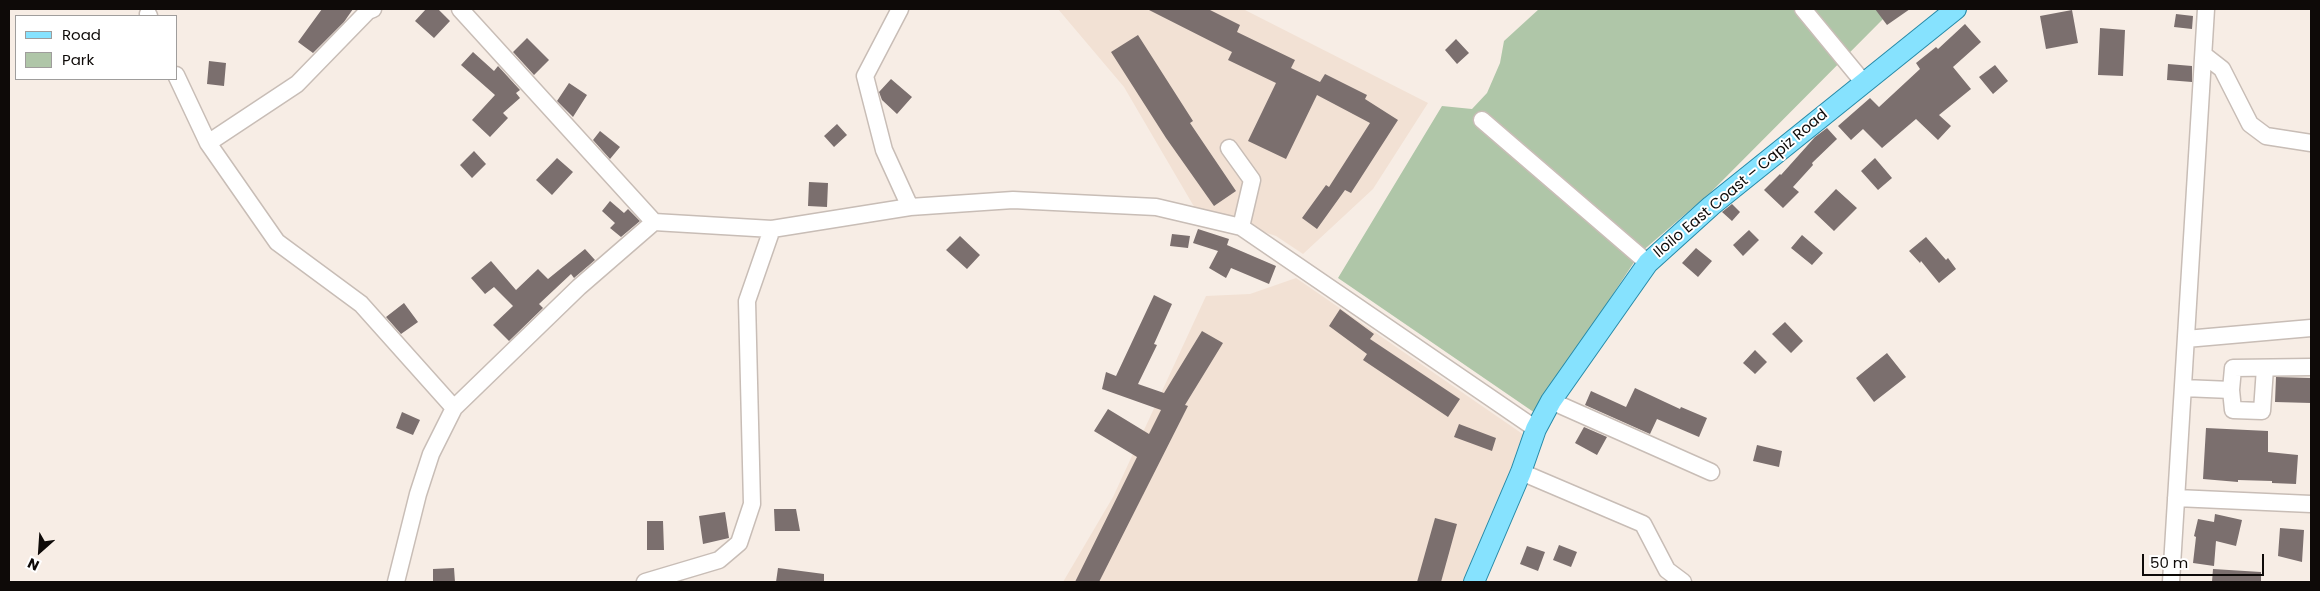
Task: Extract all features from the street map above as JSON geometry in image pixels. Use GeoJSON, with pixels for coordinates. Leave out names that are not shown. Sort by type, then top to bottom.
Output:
{"type":"FeatureCollection","features":[{"type":"Feature","properties":{"kind":"main road","name":"Iloilo East Coast – Capiz Road"},"geometry":{"type":"LineString","coordinates":[[1474,582],[1521,472],[1536,429],[1551,401],[1648,262],[1711,206],[1956,9]]}},
{"type":"Feature","properties":{"kind":"street"},"geometry":{"type":"LineString","coordinates":[[208,143],[297,84],[368,11],[373,9]]}},
{"type":"Feature","properties":{"kind":"street"},"geometry":{"type":"LineString","coordinates":[[460,9],[654,222]]}},
{"type":"Feature","properties":{"kind":"street"},"geometry":{"type":"LineString","coordinates":[[900,9],[865,76],[884,150],[910,207]]}},
{"type":"Feature","properties":{"kind":"street"},"geometry":{"type":"LineString","coordinates":[[1803,9],[1864,83]]}},
{"type":"Feature","properties":{"kind":"street"},"geometry":{"type":"LineString","coordinates":[[2171,582],[2206,9]]}},
{"type":"Feature","properties":{"kind":"street"},"geometry":{"type":"LineString","coordinates":[[2204,55],[2222,69],[2250,124],[2266,136],[2311,143]]}},
{"type":"Feature","properties":{"kind":"street"},"geometry":{"type":"LineString","coordinates":[[178,79],[208,143],[277,242],[361,304],[454,408]]}},
{"type":"Feature","properties":{"kind":"street"},"geometry":{"type":"LineString","coordinates":[[1482,120],[1648,262]]}},
{"type":"Feature","properties":{"kind":"street"},"geometry":{"type":"LineString","coordinates":[[1229,148],[1252,180],[1241,227]]}},
{"type":"Feature","properties":{"kind":"street"},"geometry":{"type":"LineString","coordinates":[[396,582],[420,486],[431,454],[454,408],[579,287],[654,222],[772,228],[910,207],[1013,200],[1156,207],[1241,227],[1536,429]]}},
{"type":"Feature","properties":{"kind":"street"},"geometry":{"type":"LineString","coordinates":[[645,582],[719,560],[739,542],[752,504],[747,301],[772,228]]}},
{"type":"Feature","properties":{"kind":"street"},"geometry":{"type":"LineString","coordinates":[[2186,339],[2311,328]]}},
{"type":"Feature","properties":{"kind":"street"},"geometry":{"type":"LineString","coordinates":[[2265,368],[2262,411],[2233,410],[2231,390],[2233,368],[2311,367]]}},
{"type":"Feature","properties":{"kind":"street"},"geometry":{"type":"LineString","coordinates":[[2183,388],[2231,390]]}},
{"type":"Feature","properties":{"kind":"street"},"geometry":{"type":"LineString","coordinates":[[1551,401],[1711,472]]}},
{"type":"Feature","properties":{"kind":"street"},"geometry":{"type":"LineString","coordinates":[[1521,472],[1643,524],[1668,570],[1683,582]]}},
{"type":"Feature","properties":{"kind":"street"},"geometry":{"type":"LineString","coordinates":[[2176,498],[2311,504]]}},
{"type":"Feature","properties":{"kind":"shaded area"},"geometry":{"type":"Polygon","coordinates":[[[1058,9],[1243,9],[1428,103],[1373,189],[1303,254],[1276,236],[1196,210],[1124,87],[1058,9]]]}},
{"type":"Feature","properties":{"kind":"shaded area"},"geometry":{"type":"Polygon","coordinates":[[[1296,278],[1527,437],[1467,582],[1063,582],[1113,497],[1206,296],[1250,294],[1296,278]]]}},
{"type":"Feature","properties":{"kind":"green space"},"geometry":{"type":"Polygon","coordinates":[[[1539,9],[1886,9],[1889,13],[1711,192],[1640,253],[1535,413],[1338,278],[1442,106],[1472,109],[1487,93],[1500,63],[1504,41],[1539,9]]]}},
{"type":"Feature","properties":{"kind":"building"},"geometry":{"type":"Polygon","coordinates":[[[322,9],[353,9],[344,22],[313,53],[298,42],[322,9]]]}},
{"type":"Feature","properties":{"kind":"building"},"geometry":{"type":"Polygon","coordinates":[[[426,9],[438,9],[450,21],[434,38],[415,21],[426,9]]]}},
{"type":"Feature","properties":{"kind":"building"},"geometry":{"type":"Polygon","coordinates":[[[1147,9],[1208,9],[1240,25],[1237,32],[1295,60],[1291,68],[1320,82],[1325,74],[1367,95],[1365,99],[1398,120],[1351,193],[1345,190],[1317,229],[1302,218],[1326,185],[1329,187],[1370,123],[1317,95],[1286,159],[1248,141],[1276,83],[1228,60],[1232,52],[1147,9]]]}},
{"type":"Feature","properties":{"kind":"building"},"geometry":{"type":"Polygon","coordinates":[[[1875,9],[1910,9],[1887,25],[1875,9]]]}},
{"type":"Feature","properties":{"kind":"building"},"geometry":{"type":"Polygon","coordinates":[[[2072,10],[2078,43],[2046,49],[2040,16],[2072,10]]]}},
{"type":"Feature","properties":{"kind":"building"},"geometry":{"type":"Polygon","coordinates":[[[2176,14],[2193,16],[2192,29],[2174,27],[2176,14]]]}},
{"type":"Feature","properties":{"kind":"building"},"geometry":{"type":"Polygon","coordinates":[[[1965,24],[1981,42],[1953,67],[1971,89],[1939,115],[1951,126],[1938,140],[1916,119],[1882,148],[1863,129],[1851,140],[1838,126],[1870,98],[1879,107],[1920,69],[1916,63],[1936,47],[1938,49],[1965,24]]]}},
{"type":"Feature","properties":{"kind":"building"},"geometry":{"type":"Polygon","coordinates":[[[2100,28],[2125,30],[2123,76],[2098,75],[2100,28]]]}},
{"type":"Feature","properties":{"kind":"building"},"geometry":{"type":"Polygon","coordinates":[[[1138,35],[1193,121],[1190,123],[1236,191],[1214,206],[1166,138],[1111,52],[1138,35]]]}},
{"type":"Feature","properties":{"kind":"building"},"geometry":{"type":"Polygon","coordinates":[[[527,38],[549,60],[534,75],[513,52],[527,38]]]}},
{"type":"Feature","properties":{"kind":"building"},"geometry":{"type":"Polygon","coordinates":[[[1456,39],[1469,53],[1457,64],[1445,50],[1456,39]]]}},
{"type":"Feature","properties":{"kind":"building"},"geometry":{"type":"Polygon","coordinates":[[[473,52],[494,71],[498,66],[520,90],[516,93],[520,98],[503,113],[508,118],[490,137],[472,120],[495,95],[461,65],[473,52]]]}},
{"type":"Feature","properties":{"kind":"building"},"geometry":{"type":"Polygon","coordinates":[[[209,61],[226,63],[224,86],[207,84],[209,61]]]}},
{"type":"Feature","properties":{"kind":"building"},"geometry":{"type":"Polygon","coordinates":[[[2168,64],[2192,66],[2192,82],[2167,80],[2168,64]]]}},
{"type":"Feature","properties":{"kind":"building"},"geometry":{"type":"Polygon","coordinates":[[[1995,65],[2008,81],[1993,94],[1979,77],[1995,65]]]}},
{"type":"Feature","properties":{"kind":"building"},"geometry":{"type":"Polygon","coordinates":[[[891,79],[912,97],[897,114],[882,100],[879,92],[891,79]]]}},
{"type":"Feature","properties":{"kind":"building"},"geometry":{"type":"Polygon","coordinates":[[[569,83],[587,95],[573,117],[557,101],[569,83]]]}},
{"type":"Feature","properties":{"kind":"building"},"geometry":{"type":"Polygon","coordinates":[[[837,124],[847,135],[834,147],[824,136],[837,124]]]}},
{"type":"Feature","properties":{"kind":"building"},"geometry":{"type":"Polygon","coordinates":[[[1827,128],[1837,139],[1812,163],[1813,165],[1793,187],[1799,192],[1783,208],[1764,190],[1781,175],[1815,137],[1827,128]]]}},
{"type":"Feature","properties":{"kind":"building"},"geometry":{"type":"Polygon","coordinates":[[[600,131],[620,147],[610,159],[593,140],[600,131]]]}},
{"type":"Feature","properties":{"kind":"building"},"geometry":{"type":"Polygon","coordinates":[[[474,151],[486,164],[472,178],[460,165],[474,151]]]}},
{"type":"Feature","properties":{"kind":"building"},"geometry":{"type":"Polygon","coordinates":[[[557,158],[573,172],[552,195],[536,180],[557,158]]]}},
{"type":"Feature","properties":{"kind":"building"},"geometry":{"type":"Polygon","coordinates":[[[1875,158],[1892,178],[1878,190],[1861,171],[1875,158]]]}},
{"type":"Feature","properties":{"kind":"building"},"geometry":{"type":"Polygon","coordinates":[[[809,182],[828,183],[827,207],[808,206],[809,182]]]}},
{"type":"Feature","properties":{"kind":"building"},"geometry":{"type":"Polygon","coordinates":[[[1836,189],[1857,208],[1834,231],[1814,212],[1836,189]]]}},
{"type":"Feature","properties":{"kind":"building"},"geometry":{"type":"Polygon","coordinates":[[[610,201],[624,213],[628,209],[640,221],[621,237],[610,228],[615,223],[602,211],[610,201]]]}},
{"type":"Feature","properties":{"kind":"building"},"geometry":{"type":"Polygon","coordinates":[[[1732,204],[1740,212],[1732,221],[1722,212],[1732,204]]]}},
{"type":"Feature","properties":{"kind":"building"},"geometry":{"type":"Polygon","coordinates":[[[1198,229],[1229,239],[1227,245],[1276,266],[1269,284],[1231,268],[1226,278],[1209,268],[1218,251],[1193,243],[1198,229]]]}},
{"type":"Feature","properties":{"kind":"building"},"geometry":{"type":"Polygon","coordinates":[[[1749,230],[1759,240],[1743,256],[1733,245],[1749,230]]]}},
{"type":"Feature","properties":{"kind":"building"},"geometry":{"type":"Polygon","coordinates":[[[1172,234],[1190,236],[1188,248],[1170,246],[1172,234]]]}},
{"type":"Feature","properties":{"kind":"building"},"geometry":{"type":"Polygon","coordinates":[[[1802,235],[1823,253],[1812,265],[1791,248],[1802,235]]]}},
{"type":"Feature","properties":{"kind":"building"},"geometry":{"type":"Polygon","coordinates":[[[960,236],[980,255],[967,269],[946,250],[960,236]]]}},
{"type":"Feature","properties":{"kind":"building"},"geometry":{"type":"Polygon","coordinates":[[[1926,237],[1946,260],[1948,258],[1956,269],[1939,283],[1921,261],[1920,263],[1909,251],[1926,237]]]}},
{"type":"Feature","properties":{"kind":"building"},"geometry":{"type":"Polygon","coordinates":[[[1696,248],[1712,261],[1698,277],[1682,263],[1696,248]]]}},
{"type":"Feature","properties":{"kind":"building"},"geometry":{"type":"Polygon","coordinates":[[[585,249],[595,260],[574,278],[571,274],[539,304],[543,308],[509,341],[493,325],[513,306],[494,287],[485,294],[471,278],[491,261],[516,290],[538,269],[548,279],[585,249]]]}},
{"type":"Feature","properties":{"kind":"building"},"geometry":{"type":"Polygon","coordinates":[[[1154,295],[1172,304],[1154,344],[1157,345],[1138,384],[1164,393],[1202,331],[1223,343],[1185,405],[1188,406],[1099,582],[1075,582],[1137,457],[1094,431],[1108,409],[1149,434],[1161,410],[1102,389],[1106,372],[1116,376],[1154,295]]]}},
{"type":"Feature","properties":{"kind":"building"},"geometry":{"type":"Polygon","coordinates":[[[404,303],[418,322],[401,334],[386,317],[404,303]]]}},
{"type":"Feature","properties":{"kind":"building"},"geometry":{"type":"Polygon","coordinates":[[[1340,309],[1374,334],[1370,339],[1460,399],[1448,417],[1363,360],[1367,354],[1329,326],[1340,309]]]}},
{"type":"Feature","properties":{"kind":"building"},"geometry":{"type":"Polygon","coordinates":[[[1785,322],[1803,341],[1791,353],[1772,334],[1785,322]]]}},
{"type":"Feature","properties":{"kind":"building"},"geometry":{"type":"Polygon","coordinates":[[[1755,350],[1767,362],[1755,374],[1743,363],[1755,350]]]}},
{"type":"Feature","properties":{"kind":"building"},"geometry":{"type":"Polygon","coordinates":[[[1887,353],[1906,377],[1874,402],[1856,378],[1887,353]]]}},
{"type":"Feature","properties":{"kind":"building"},"geometry":{"type":"Polygon","coordinates":[[[2276,377],[2311,378],[2311,403],[2275,402],[2276,377]]]}},
{"type":"Feature","properties":{"kind":"building"},"geometry":{"type":"Polygon","coordinates":[[[1635,388],[1680,409],[1681,407],[1707,418],[1699,437],[1657,419],[1650,434],[1585,405],[1591,391],[1626,407],[1635,388]]]}},
{"type":"Feature","properties":{"kind":"building"},"geometry":{"type":"Polygon","coordinates":[[[402,412],[420,420],[413,435],[396,428],[402,412]]]}},
{"type":"Feature","properties":{"kind":"building"},"geometry":{"type":"Polygon","coordinates":[[[1459,424],[1496,438],[1492,451],[1454,437],[1459,424]]]}},
{"type":"Feature","properties":{"kind":"building"},"geometry":{"type":"Polygon","coordinates":[[[1584,427],[1607,437],[1597,455],[1575,443],[1584,427]]]}},
{"type":"Feature","properties":{"kind":"building"},"geometry":{"type":"Polygon","coordinates":[[[2206,428],[2268,431],[2268,452],[2298,455],[2296,484],[2272,483],[2272,481],[2238,480],[2238,482],[2203,479],[2206,428]]]}},
{"type":"Feature","properties":{"kind":"building"},"geometry":{"type":"Polygon","coordinates":[[[1757,445],[1782,451],[1779,467],[1753,461],[1757,445]]]}},
{"type":"Feature","properties":{"kind":"building"},"geometry":{"type":"Polygon","coordinates":[[[774,509],[796,509],[800,531],[775,531],[774,509]]]}},
{"type":"Feature","properties":{"kind":"building"},"geometry":{"type":"Polygon","coordinates":[[[725,512],[729,538],[703,544],[699,516],[725,512]]]}},
{"type":"Feature","properties":{"kind":"building"},"geometry":{"type":"Polygon","coordinates":[[[2215,514],[2242,520],[2236,546],[2216,541],[2214,566],[2193,563],[2196,537],[2194,536],[2198,519],[2214,522],[2215,514]]]}},
{"type":"Feature","properties":{"kind":"building"},"geometry":{"type":"Polygon","coordinates":[[[1435,518],[1457,524],[1441,582],[1417,582],[1435,518]]]}},
{"type":"Feature","properties":{"kind":"building"},"geometry":{"type":"Polygon","coordinates":[[[647,521],[663,521],[664,550],[647,550],[647,521]]]}},
{"type":"Feature","properties":{"kind":"building"},"geometry":{"type":"Polygon","coordinates":[[[2280,528],[2304,530],[2302,562],[2278,556],[2280,528]]]}},
{"type":"Feature","properties":{"kind":"building"},"geometry":{"type":"Polygon","coordinates":[[[1559,545],[1577,552],[1571,567],[1553,560],[1559,545]]]}},
{"type":"Feature","properties":{"kind":"building"},"geometry":{"type":"Polygon","coordinates":[[[1527,546],[1545,552],[1538,571],[1520,564],[1527,546]]]}},
{"type":"Feature","properties":{"kind":"building"},"geometry":{"type":"Polygon","coordinates":[[[454,568],[455,582],[433,582],[433,569],[454,568]]]}},
{"type":"Feature","properties":{"kind":"building"},"geometry":{"type":"Polygon","coordinates":[[[778,568],[824,574],[824,582],[776,582],[778,568]]]}},
{"type":"Feature","properties":{"kind":"building"},"geometry":{"type":"Polygon","coordinates":[[[2213,569],[2261,572],[2261,582],[2212,582],[2213,569]]]}}]}
